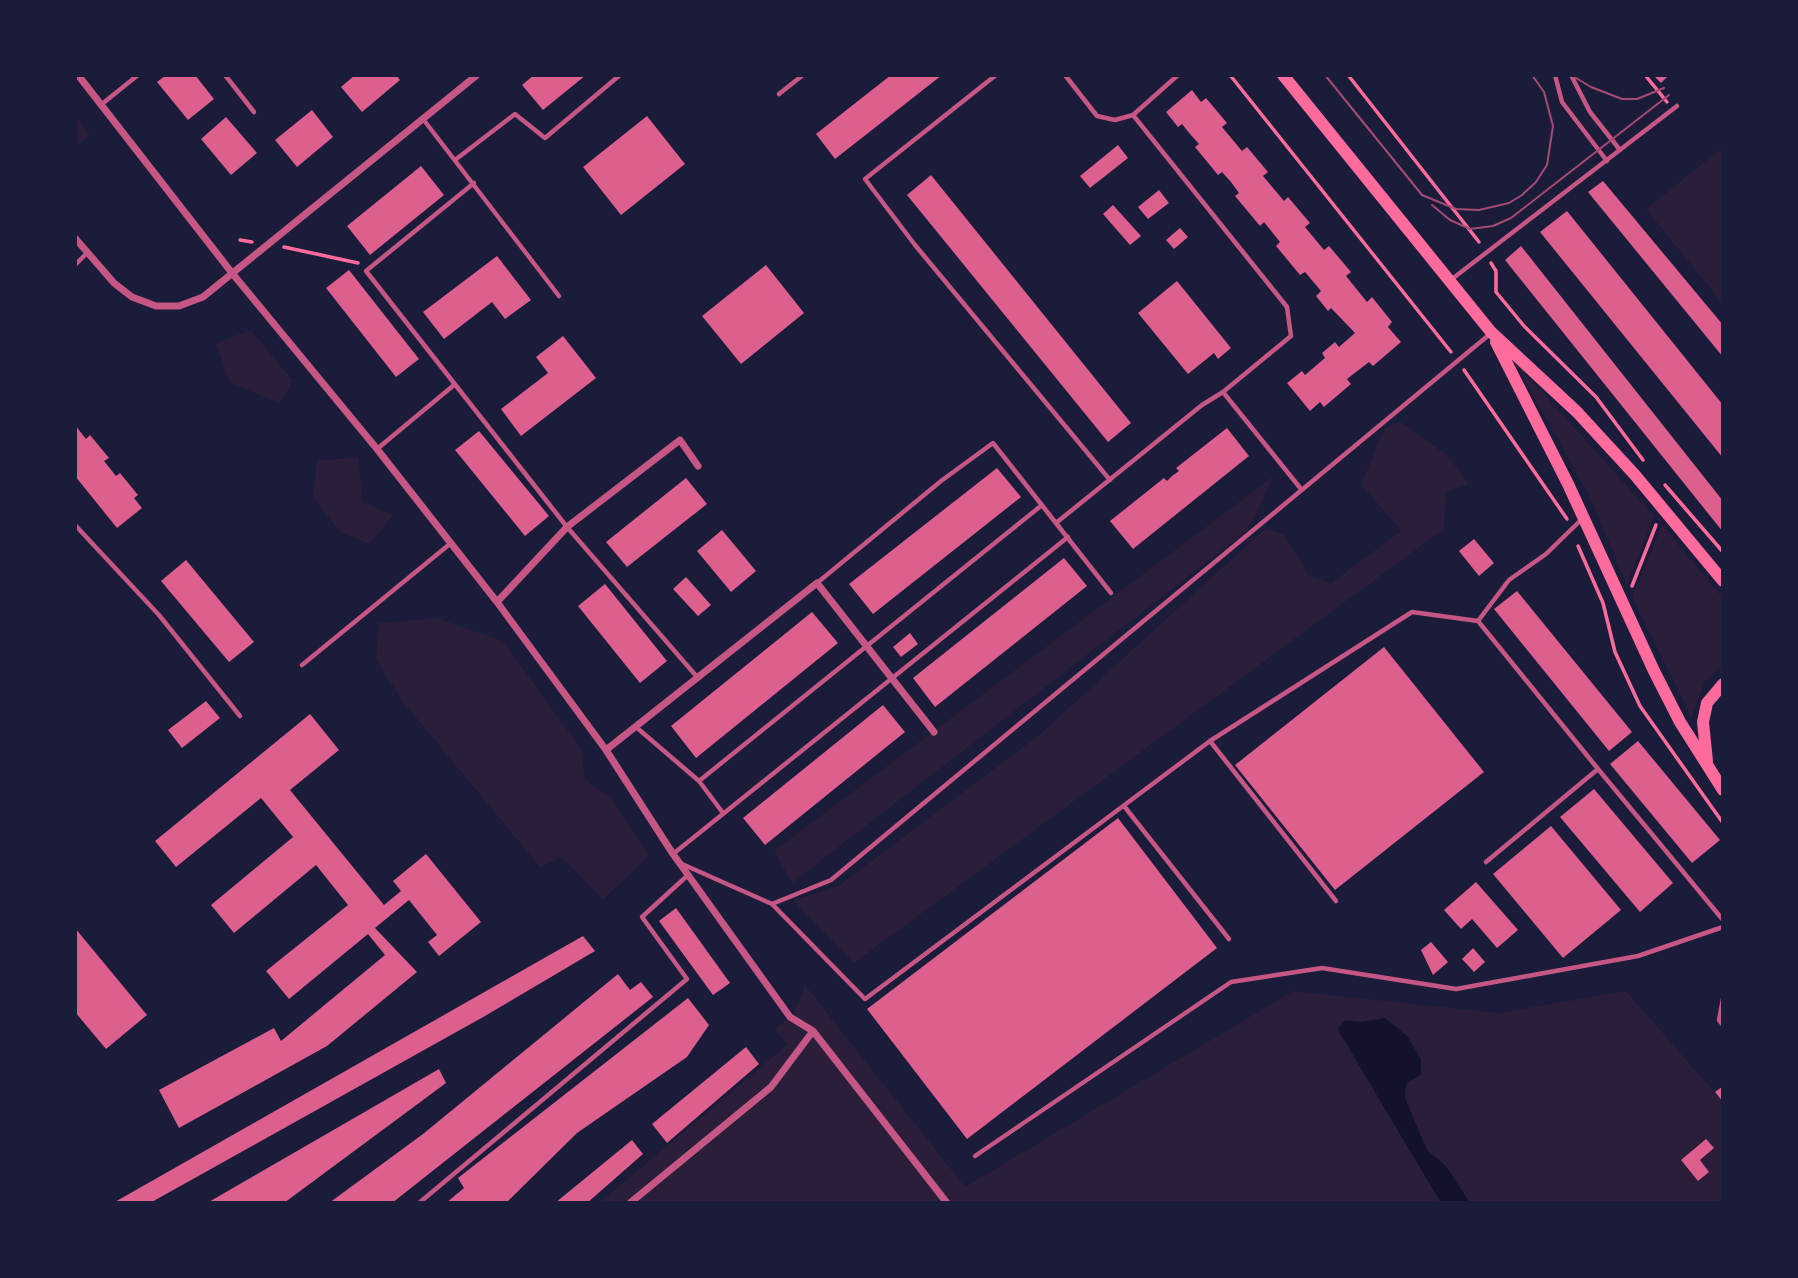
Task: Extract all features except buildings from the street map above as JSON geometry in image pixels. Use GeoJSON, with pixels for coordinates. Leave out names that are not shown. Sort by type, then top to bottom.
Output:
{"type":"FeatureCollection","features":[{"type":"Feature","properties":{"kind":"main road"},"geometry":{"type":"LineString","coordinates":[[1283,75],[1492,332],[1577,412],[1635,475],[1723,581]]}},
{"type":"Feature","properties":{"kind":"main road"},"geometry":{"type":"LineString","coordinates":[[1492,332],[1584,518],[1654,671],[1680,722],[1723,790]]}},
{"type":"Feature","properties":{"kind":"main road"},"geometry":{"type":"LineString","coordinates":[[1707,765],[1703,722],[1707,703],[1723,684]]}},
{"type":"Feature","properties":{"kind":"street"},"geometry":{"type":"LineString","coordinates":[[78,75],[232,273],[377,449],[497,602],[606,750],[673,854],[790,1017],[813,1031],[947,1203]]}},
{"type":"Feature","properties":{"kind":"street"},"geometry":{"type":"LineString","coordinates":[[75,238],[114,283],[132,297],[156,306],[179,306],[203,296],[477,75]]}},
{"type":"Feature","properties":{"kind":"street"},"geometry":{"type":"LineString","coordinates":[[497,602],[567,527],[680,440],[698,466]]}},
{"type":"Feature","properties":{"kind":"street"},"geometry":{"type":"LineString","coordinates":[[606,750],[817,583],[934,732]]}},
{"type":"Feature","properties":{"kind":"street"},"geometry":{"type":"LineString","coordinates":[[630,1203],[771,1087],[813,1031]]}},
{"type":"Feature","properties":{"kind":"lane"},"geometry":{"type":"LineString","coordinates":[[102,104],[138,75]]}},
{"type":"Feature","properties":{"kind":"lane"},"geometry":{"type":"LineString","coordinates":[[225,75],[254,112]]}},
{"type":"Feature","properties":{"kind":"lane"},"geometry":{"type":"LineString","coordinates":[[455,160],[515,114],[545,138],[620,75]]}},
{"type":"Feature","properties":{"kind":"lane"},"geometry":{"type":"LineString","coordinates":[[779,94],[803,75]]}},
{"type":"Feature","properties":{"kind":"lane"},"geometry":{"type":"LineString","coordinates":[[996,75],[865,179],[915,244],[1110,480]]}},
{"type":"Feature","properties":{"kind":"lane"},"geometry":{"type":"LineString","coordinates":[[1065,75],[1097,116],[1115,120],[1133,115],[1178,75]]}},
{"type":"Feature","properties":{"kind":"lane"},"geometry":{"type":"LineString","coordinates":[[1555,75],[1562,102],[1607,161]]}},
{"type":"Feature","properties":{"kind":"lane"},"geometry":{"type":"LineString","coordinates":[[1572,75],[1590,112],[1620,150]]}},
{"type":"Feature","properties":{"kind":"lane"},"geometry":{"type":"LineString","coordinates":[[1451,280],[1675,108]]}},
{"type":"Feature","properties":{"kind":"lane"},"geometry":{"type":"LineString","coordinates":[[1056,523],[1291,336],[1287,307],[1133,115]]}},
{"type":"Feature","properties":{"kind":"lane"},"geometry":{"type":"LineString","coordinates":[[423,119],[559,296]]}},
{"type":"Feature","properties":{"kind":"lane"},"geometry":{"type":"LineString","coordinates":[[474,183],[366,271],[567,527],[698,678]]}},
{"type":"Feature","properties":{"kind":"lane"},"geometry":{"type":"LineString","coordinates":[[75,265],[87,253]]}},
{"type":"Feature","properties":{"kind":"lane"},"geometry":{"type":"LineString","coordinates":[[772,904],[831,880],[1492,332]]}},
{"type":"Feature","properties":{"kind":"lane"},"geometry":{"type":"LineString","coordinates":[[377,449],[454,385]]}},
{"type":"Feature","properties":{"kind":"lane"},"geometry":{"type":"LineString","coordinates":[[1223,392],[1301,489]]}},
{"type":"Feature","properties":{"kind":"lane"},"geometry":{"type":"LineString","coordinates":[[817,583],[941,481],[993,443],[1111,593]]}},
{"type":"Feature","properties":{"kind":"lane"},"geometry":{"type":"LineString","coordinates":[[699,782],[1042,505]]}},
{"type":"Feature","properties":{"kind":"lane"},"geometry":{"type":"LineString","coordinates":[[1478,621],[1509,580],[1546,554],[1584,518]]}},
{"type":"Feature","properties":{"kind":"lane"},"geometry":{"type":"LineString","coordinates":[[75,525],[159,615],[240,716]]}},
{"type":"Feature","properties":{"kind":"lane"},"geometry":{"type":"LineString","coordinates":[[673,854],[1068,537]]}},
{"type":"Feature","properties":{"kind":"lane"},"geometry":{"type":"LineString","coordinates":[[302,665],[451,542]]}},
{"type":"Feature","properties":{"kind":"lane"},"geometry":{"type":"LineString","coordinates":[[680,863],[772,904],[865,999],[1210,741],[1412,612],[1478,621],[1723,920]]}},
{"type":"Feature","properties":{"kind":"lane"},"geometry":{"type":"LineString","coordinates":[[636,727],[699,782],[723,813]]}},
{"type":"Feature","properties":{"kind":"lane"},"geometry":{"type":"LineString","coordinates":[[1210,741],[1336,901]]}},
{"type":"Feature","properties":{"kind":"lane"},"geometry":{"type":"LineString","coordinates":[[1486,862],[1598,769]]}},
{"type":"Feature","properties":{"kind":"lane"},"geometry":{"type":"LineString","coordinates":[[1124,806],[1229,939]]}},
{"type":"Feature","properties":{"kind":"lane"},"geometry":{"type":"LineString","coordinates":[[419,1203],[687,979],[642,917],[688,875]]}},
{"type":"Feature","properties":{"kind":"lane"},"geometry":{"type":"LineString","coordinates":[[975,1156],[1231,982],[1322,968],[1456,989],[1638,956],[1723,927]]}},
{"type":"Feature","properties":{"kind":"lane"},"geometry":{"type":"LineString","coordinates":[[1723,999],[1718,1020],[1723,1025]]}},
{"type":"Feature","properties":{"kind":"path"},"geometry":{"type":"LineString","coordinates":[[1230,75],[1457,360],[1571,530],[1604,603],[1615,652],[1640,706],[1723,824]]}},
{"type":"Feature","properties":{"kind":"path"},"geometry":{"type":"LineString","coordinates":[[1348,75],[1479,242]]}},
{"type":"Feature","properties":{"kind":"path"},"geometry":{"type":"LineString","coordinates":[[1645,75],[1675,108]]}},
{"type":"Feature","properties":{"kind":"path"},"geometry":{"type":"LineString","coordinates":[[240,240],[360,263],[366,271]]}},
{"type":"Feature","properties":{"kind":"path"},"geometry":{"type":"LineString","coordinates":[[1489,259],[1496,271],[1496,292],[1524,326],[1596,397],[1644,461]]}},
{"type":"Feature","properties":{"kind":"path"},"geometry":{"type":"LineString","coordinates":[[1662,481],[1723,552]]}},
{"type":"Feature","properties":{"kind":"path"},"geometry":{"type":"LineString","coordinates":[[1630,591],[1658,520]]}},
{"type":"Feature","properties":{"kind":"shaded area"},"geometry":{"type":"Polygon","coordinates":[[[75,116],[90,135],[77,146],[75,144],[75,116]]]}},
{"type":"Feature","properties":{"kind":"shaded area"},"geometry":{"type":"Polygon","coordinates":[[[1723,147],[1723,304],[1646,209],[1723,147]]]}},
{"type":"Feature","properties":{"kind":"shaded area"},"geometry":{"type":"Polygon","coordinates":[[[251,330],[293,381],[280,403],[230,383],[216,343],[251,330]]]}},
{"type":"Feature","properties":{"kind":"shaded area"},"geometry":{"type":"Polygon","coordinates":[[[1514,361],[1654,516],[1627,585],[1590,497],[1514,361]]]}},
{"type":"Feature","properties":{"kind":"shaded area"},"geometry":{"type":"Polygon","coordinates":[[[1401,422],[1448,456],[1469,484],[1446,492],[1444,529],[854,963],[793,901],[840,885],[1038,736],[1265,529],[1284,534],[1309,576],[1331,583],[1401,531],[1361,484],[1385,428],[1401,422]]]}},
{"type":"Feature","properties":{"kind":"shaded area"},"geometry":{"type":"Polygon","coordinates":[[[359,458],[362,502],[393,515],[370,544],[340,532],[313,497],[317,460],[359,458]]]}},
{"type":"Feature","properties":{"kind":"shaded area"},"geometry":{"type":"Polygon","coordinates":[[[1274,476],[1247,531],[792,883],[774,851],[1274,476]]]}},
{"type":"Feature","properties":{"kind":"shaded area"},"geometry":{"type":"Polygon","coordinates":[[[1662,525],[1723,598],[1723,666],[1705,681],[1691,717],[1632,597],[1662,525]]]}},
{"type":"Feature","properties":{"kind":"shaded area"},"geometry":{"type":"Polygon","coordinates":[[[436,618],[503,641],[581,749],[585,779],[612,799],[649,856],[603,900],[562,857],[540,867],[404,703],[376,660],[379,623],[436,618]]]}},
{"type":"Feature","properties":{"kind":"shaded area"},"geometry":{"type":"Polygon","coordinates":[[[805,985],[965,1187],[1293,991],[1498,1013],[1626,991],[1723,1102],[1723,1203],[599,1203],[787,1045],[775,1029],[794,1014],[805,985]]]}},
{"type":"Feature","properties":{"kind":"shaded area"},"geometry":{"type":"Polygon","coordinates":[[[1385,1018],[1407,1036],[1421,1059],[1421,1074],[1406,1084],[1405,1098],[1427,1150],[1446,1166],[1470,1203],[1441,1203],[1338,1030],[1345,1020],[1362,1022],[1385,1018]]]}},
{"type":"Feature","properties":{"kind":"tram line"},"geometry":{"type":"LineString","coordinates":[[1325,75],[1422,195],[1456,209],[1479,210],[1509,203],[1522,195],[1536,182],[1547,165],[1553,126],[1544,92],[1532,75]]}},
{"type":"Feature","properties":{"kind":"tram line"},"geometry":{"type":"LineString","coordinates":[[1571,75],[1591,87],[1622,99],[1637,99],[1664,88]]}},
{"type":"Feature","properties":{"kind":"tram line"},"geometry":{"type":"LineString","coordinates":[[1432,205],[1450,220],[1470,229],[1493,226],[1511,218],[1669,95]]}}]}
